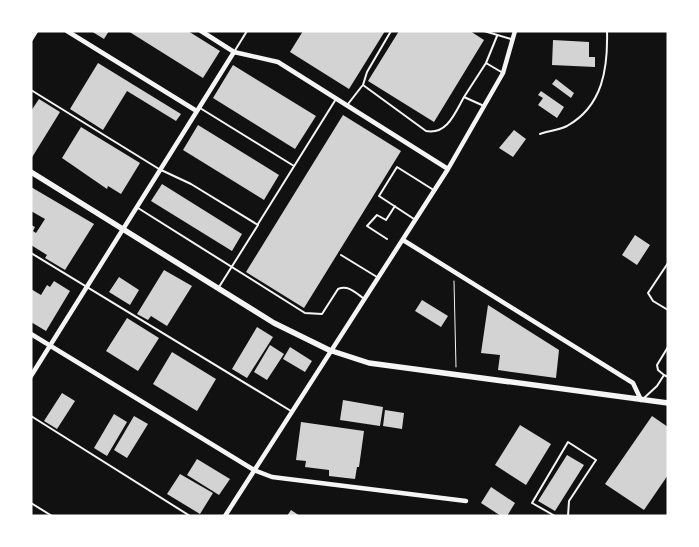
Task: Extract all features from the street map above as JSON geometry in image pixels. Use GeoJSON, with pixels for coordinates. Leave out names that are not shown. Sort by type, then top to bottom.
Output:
{"type":"FeatureCollection","features":[{"type":"Feature","properties":{"kind":"main road"},"geometry":{"type":"LineString","coordinates":[[31,172],[274,323],[329,350],[369,363],[668,403]]}},
{"type":"Feature","properties":{"kind":"street"},"geometry":{"type":"LineString","coordinates":[[31,39],[36,31]]}},
{"type":"Feature","properties":{"kind":"street"},"geometry":{"type":"LineString","coordinates":[[67,31],[197,108]]}},
{"type":"Feature","properties":{"kind":"street"},"geometry":{"type":"LineString","coordinates":[[201,31],[234,52],[278,62],[448,170]]}},
{"type":"Feature","properties":{"kind":"street"},"geometry":{"type":"LineString","coordinates":[[225,516],[329,350],[448,170],[503,73],[514,40],[515,31]]}},
{"type":"Feature","properties":{"kind":"street"},"geometry":{"type":"LineString","coordinates":[[31,376],[197,108],[234,52]]}},
{"type":"Feature","properties":{"kind":"street"},"geometry":{"type":"LineString","coordinates":[[403,240],[633,382],[641,400]]}},
{"type":"Feature","properties":{"kind":"street"},"geometry":{"type":"LineString","coordinates":[[31,334],[254,470],[272,477],[466,501]]}},
{"type":"Feature","properties":{"kind":"lane"},"geometry":{"type":"LineString","coordinates":[[234,52],[247,31]]}},
{"type":"Feature","properties":{"kind":"lane"},"geometry":{"type":"LineString","coordinates":[[347,106],[362,85],[367,72],[391,31]]}},
{"type":"Feature","properties":{"kind":"lane"},"geometry":{"type":"LineString","coordinates":[[484,31],[514,40]]}},
{"type":"Feature","properties":{"kind":"lane"},"geometry":{"type":"LineString","coordinates":[[540,134],[566,126],[586,110],[603,83],[608,59],[607,31]]}},
{"type":"Feature","properties":{"kind":"lane"},"geometry":{"type":"LineString","coordinates":[[362,85],[426,131],[435,133],[444,129],[486,63],[497,36]]}},
{"type":"Feature","properties":{"kind":"lane"},"geometry":{"type":"LineString","coordinates":[[486,63],[503,73]]}},
{"type":"Feature","properties":{"kind":"lane"},"geometry":{"type":"LineString","coordinates":[[31,90],[159,169],[191,184],[258,225]]}},
{"type":"Feature","properties":{"kind":"lane"},"geometry":{"type":"LineString","coordinates":[[464,97],[485,106]]}},
{"type":"Feature","properties":{"kind":"lane"},"geometry":{"type":"LineString","coordinates":[[218,288],[336,99]]}},
{"type":"Feature","properties":{"kind":"lane"},"geometry":{"type":"LineString","coordinates":[[197,108],[294,166]]}},
{"type":"Feature","properties":{"kind":"lane"},"geometry":{"type":"LineString","coordinates":[[416,220],[379,196],[397,167],[435,191]]}},
{"type":"Feature","properties":{"kind":"lane"},"geometry":{"type":"LineString","coordinates":[[136,206],[304,313],[322,314],[338,289],[342,287],[347,287],[363,298]]}},
{"type":"Feature","properties":{"kind":"lane"},"geometry":{"type":"LineString","coordinates":[[387,239],[367,226],[377,215],[386,220],[395,206]]}},
{"type":"Feature","properties":{"kind":"lane"},"geometry":{"type":"LineString","coordinates":[[31,252],[291,411]]}},
{"type":"Feature","properties":{"kind":"lane"},"geometry":{"type":"LineString","coordinates":[[341,255],[377,277]]}},
{"type":"Feature","properties":{"kind":"lane"},"geometry":{"type":"LineString","coordinates":[[668,263],[648,293],[653,301],[668,310]]}},
{"type":"Feature","properties":{"kind":"lane"},"geometry":{"type":"LineString","coordinates":[[668,347],[657,366],[658,370],[668,377]]}},
{"type":"Feature","properties":{"kind":"lane"},"geometry":{"type":"LineString","coordinates":[[641,400],[657,386],[664,375]]}},
{"type":"Feature","properties":{"kind":"lane"},"geometry":{"type":"LineString","coordinates":[[31,416],[190,516]]}},
{"type":"Feature","properties":{"kind":"lane"},"geometry":{"type":"LineString","coordinates":[[555,516],[532,503],[568,442],[596,460],[569,501],[568,516]]}},
{"type":"Feature","properties":{"kind":"lane"},"geometry":{"type":"LineString","coordinates":[[31,503],[52,516]]}},
{"type":"Feature","properties":{"kind":"path"},"geometry":{"type":"LineString","coordinates":[[455,273],[458,358],[455,374]]}},
{"type":"Feature","properties":{"kind":"building"},"geometry":{"type":"Polygon","coordinates":[[[91,31],[109,31],[104,39],[91,31]]]}},
{"type":"Feature","properties":{"kind":"building"},"geometry":{"type":"Polygon","coordinates":[[[128,31],[188,31],[220,51],[203,78],[128,31]]]}},
{"type":"Feature","properties":{"kind":"building"},"geometry":{"type":"Polygon","coordinates":[[[303,31],[385,31],[349,89],[290,52],[303,31]]]}},
{"type":"Feature","properties":{"kind":"building"},"geometry":{"type":"Polygon","coordinates":[[[399,31],[470,31],[484,40],[434,122],[368,81],[399,31]]]}},
{"type":"Feature","properties":{"kind":"building"},"geometry":{"type":"Polygon","coordinates":[[[553,40],[589,42],[589,57],[595,57],[595,67],[552,65],[553,40]]]}},
{"type":"Feature","properties":{"kind":"building"},"geometry":{"type":"Polygon","coordinates":[[[98,63],[181,114],[176,121],[127,91],[103,130],[70,109],[98,63]]]}},
{"type":"Feature","properties":{"kind":"building"},"geometry":{"type":"Polygon","coordinates":[[[233,65],[316,116],[295,149],[213,98],[233,65]]]}},
{"type":"Feature","properties":{"kind":"building"},"geometry":{"type":"Polygon","coordinates":[[[556,79],[574,93],[571,98],[552,84],[556,79]]]}},
{"type":"Feature","properties":{"kind":"building"},"geometry":{"type":"Polygon","coordinates":[[[541,91],[564,107],[557,118],[538,105],[543,98],[538,95],[541,91]]]}},
{"type":"Feature","properties":{"kind":"building"},"geometry":{"type":"Polygon","coordinates":[[[39,99],[60,112],[31,159],[31,111],[39,99]]]}},
{"type":"Feature","properties":{"kind":"building"},"geometry":{"type":"Polygon","coordinates":[[[343,115],[401,151],[304,308],[246,272],[343,115]]]}},
{"type":"Feature","properties":{"kind":"building"},"geometry":{"type":"Polygon","coordinates":[[[198,125],[279,175],[264,200],[183,150],[198,125]]]}},
{"type":"Feature","properties":{"kind":"building"},"geometry":{"type":"Polygon","coordinates":[[[81,127],[140,163],[121,194],[108,186],[107,189],[62,158],[81,127]]]}},
{"type":"Feature","properties":{"kind":"building"},"geometry":{"type":"Polygon","coordinates":[[[514,130],[526,139],[513,157],[499,148],[514,130]]]}},
{"type":"Feature","properties":{"kind":"building"},"geometry":{"type":"Polygon","coordinates":[[[162,184],[242,234],[232,251],[151,201],[162,184]]]}},
{"type":"Feature","properties":{"kind":"building"},"geometry":{"type":"Polygon","coordinates":[[[31,187],[94,224],[65,270],[45,258],[47,255],[31,245],[31,225],[35,227],[33,231],[36,233],[45,219],[31,211],[31,187]]]}},
{"type":"Feature","properties":{"kind":"building"},"geometry":{"type":"Polygon","coordinates":[[[635,235],[650,245],[637,265],[622,255],[635,235]]]}},
{"type":"Feature","properties":{"kind":"building"},"geometry":{"type":"Polygon","coordinates":[[[164,270],[192,286],[167,326],[151,316],[148,320],[137,314],[164,270]]]}},
{"type":"Feature","properties":{"kind":"building"},"geometry":{"type":"Polygon","coordinates":[[[119,277],[139,290],[130,305],[109,292],[119,277]]]}},
{"type":"Feature","properties":{"kind":"building"},"geometry":{"type":"Polygon","coordinates":[[[54,281],[70,291],[46,331],[31,322],[31,289],[41,295],[47,285],[50,287],[54,281]]]}},
{"type":"Feature","properties":{"kind":"building"},"geometry":{"type":"Polygon","coordinates":[[[422,300],[448,316],[441,327],[415,311],[422,300]]]}},
{"type":"Feature","properties":{"kind":"building"},"geometry":{"type":"Polygon","coordinates":[[[488,305],[559,350],[556,378],[498,370],[500,355],[481,353],[488,305]]]}},
{"type":"Feature","properties":{"kind":"building"},"geometry":{"type":"Polygon","coordinates":[[[127,318],[159,338],[138,371],[106,351],[127,318]]]}},
{"type":"Feature","properties":{"kind":"building"},"geometry":{"type":"Polygon","coordinates":[[[257,327],[273,337],[247,378],[232,369],[257,327]]]}},
{"type":"Feature","properties":{"kind":"building"},"geometry":{"type":"Polygon","coordinates":[[[270,345],[284,354],[267,380],[254,372],[270,345]]]}},
{"type":"Feature","properties":{"kind":"building"},"geometry":{"type":"Polygon","coordinates":[[[290,347],[312,361],[305,372],[283,359],[290,347]]]}},
{"type":"Feature","properties":{"kind":"building"},"geometry":{"type":"Polygon","coordinates":[[[172,352],[216,379],[197,411],[153,384],[172,352]]]}},
{"type":"Feature","properties":{"kind":"building"},"geometry":{"type":"Polygon","coordinates":[[[62,393],[75,401],[57,429],[44,421],[62,393]]]}},
{"type":"Feature","properties":{"kind":"building"},"geometry":{"type":"Polygon","coordinates":[[[343,400],[383,407],[380,426],[340,420],[343,400]]]}},
{"type":"Feature","properties":{"kind":"building"},"geometry":{"type":"Polygon","coordinates":[[[385,410],[404,413],[402,429],[383,426],[385,410]]]}},
{"type":"Feature","properties":{"kind":"building"},"geometry":{"type":"Polygon","coordinates":[[[114,414],[127,422],[107,456],[94,448],[114,414]]]}},
{"type":"Feature","properties":{"kind":"building"},"geometry":{"type":"Polygon","coordinates":[[[134,416],[148,424],[127,458],[114,450],[134,416]]]}},
{"type":"Feature","properties":{"kind":"building"},"geometry":{"type":"Polygon","coordinates":[[[652,416],[668,427],[668,475],[644,510],[605,484],[652,416]]]}},
{"type":"Feature","properties":{"kind":"building"},"geometry":{"type":"Polygon","coordinates":[[[301,422],[364,431],[359,467],[357,467],[355,479],[329,476],[329,470],[305,467],[306,461],[296,460],[301,422]]]}},
{"type":"Feature","properties":{"kind":"building"},"geometry":{"type":"Polygon","coordinates":[[[520,425],[551,444],[526,485],[495,465],[520,425]]]}},
{"type":"Feature","properties":{"kind":"building"},"geometry":{"type":"Polygon","coordinates":[[[567,455],[584,465],[555,511],[538,501],[567,455]]]}},
{"type":"Feature","properties":{"kind":"building"},"geometry":{"type":"Polygon","coordinates":[[[197,459],[230,479],[219,495],[187,475],[197,459]]]}},
{"type":"Feature","properties":{"kind":"building"},"geometry":{"type":"Polygon","coordinates":[[[180,474],[213,493],[200,514],[167,494],[180,474]]]}},
{"type":"Feature","properties":{"kind":"building"},"geometry":{"type":"Polygon","coordinates":[[[491,487],[515,503],[507,516],[501,516],[481,503],[491,487]]]}},
{"type":"Feature","properties":{"kind":"building"},"geometry":{"type":"Polygon","coordinates":[[[291,510],[300,516],[287,516],[291,510]]]}}]}
